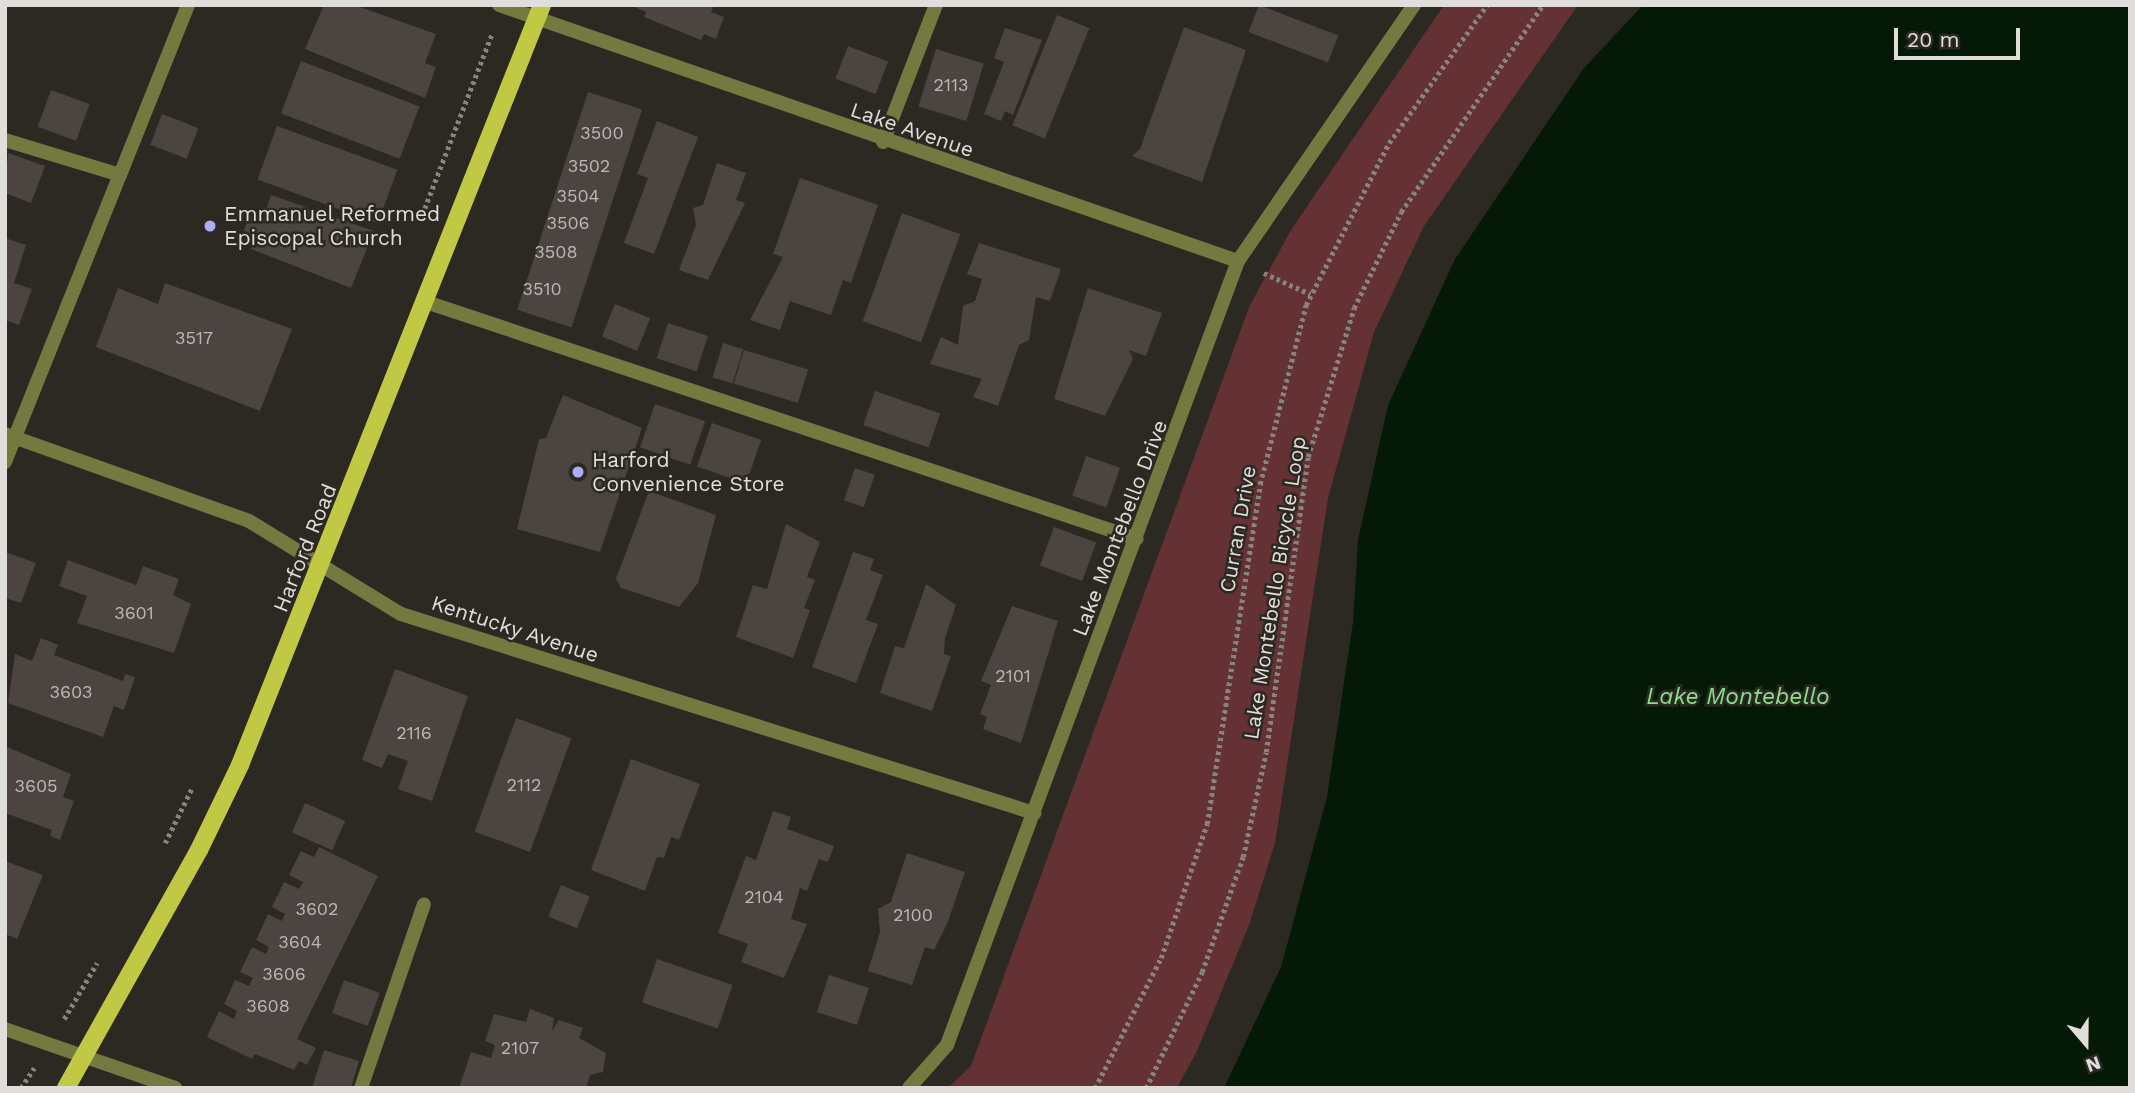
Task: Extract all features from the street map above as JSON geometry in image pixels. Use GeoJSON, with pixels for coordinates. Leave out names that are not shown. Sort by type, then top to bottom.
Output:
{"type":"FeatureCollection","features":[{"type":"Feature","properties":{"kind":"main road","name":"Harford Road"},"geometry":{"type":"LineString","coordinates":[[66,1088],[199,850],[322,568],[539,12]]}},
{"type":"Feature","properties":{"kind":"street"},"geometry":{"type":"LineString","coordinates":[[5,463],[10,436],[120,176],[188,5]]}},
{"type":"Feature","properties":{"kind":"street","name":"Lake Avenue"},"geometry":{"type":"LineString","coordinates":[[499,5],[539,12],[883,142],[1238,261]]}},
{"type":"Feature","properties":{"kind":"street"},"geometry":{"type":"LineString","coordinates":[[883,142],[936,5]]}},
{"type":"Feature","properties":{"kind":"street","name":"Lake Montebello Drive"},"geometry":{"type":"LineString","coordinates":[[909,1088],[947,1045],[1238,261],[1414,5]]}},
{"type":"Feature","properties":{"kind":"street"},"geometry":{"type":"LineString","coordinates":[[5,140],[120,176]]}},
{"type":"Feature","properties":{"kind":"street"},"geometry":{"type":"LineString","coordinates":[[426,302],[1137,539]]}},
{"type":"Feature","properties":{"kind":"street","name":"Kentucky Avenue"},"geometry":{"type":"LineString","coordinates":[[10,436],[249,521],[401,614],[1034,813]]}},
{"type":"Feature","properties":{"kind":"street"},"geometry":{"type":"LineString","coordinates":[[361,1088],[424,904]]}},
{"type":"Feature","properties":{"kind":"street"},"geometry":{"type":"LineString","coordinates":[[5,1029],[175,1088]]}},
{"type":"Feature","properties":{"kind":"path","name":"Curran Drive"},"geometry":{"type":"LineString","coordinates":[[1095,1088],[1161,958],[1208,824],[1260,484],[1310,294],[1389,143],[1487,5]]}},
{"type":"Feature","properties":{"kind":"path","name":"Lake Montebello Bicycle Loop"},"geometry":{"type":"LineString","coordinates":[[1146,1088],[1202,972],[1243,857],[1266,752],[1308,457],[1353,308],[1401,212],[1543,5]]}},
{"type":"Feature","properties":{"kind":"path"},"geometry":{"type":"LineString","coordinates":[[1238,261],[1310,294]]}},
{"type":"Feature","properties":{"kind":"shaded area"},"geometry":{"type":"Polygon","coordinates":[[[1444,5],[1578,5],[1424,226],[1374,332],[1328,498],[1275,843],[1249,925],[1197,1051],[1177,1088],[948,1088],[971,1066],[1250,305],[1291,230],[1444,5]]]}},
{"type":"Feature","properties":{"kind":"water","name":"Lake Montebello"},"geometry":{"type":"Polygon","coordinates":[[[1643,5],[2130,5],[2130,1088],[1224,1088],[1281,967],[1327,797],[1353,622],[1358,540],[1388,405],[1455,259],[1584,68],[1643,5]]]}},
{"type":"Feature","properties":{"kind":"building"},"geometry":{"type":"Polygon","coordinates":[[[324,5],[354,5],[436,34],[425,63],[436,67],[425,98],[305,49],[324,5]]]}},
{"type":"Feature","properties":{"kind":"building"},"geometry":{"type":"Polygon","coordinates":[[[630,5],[714,5],[711,12],[724,17],[716,39],[704,34],[701,40],[644,17],[646,12],[630,5]]]}},
{"type":"Feature","properties":{"kind":"building"},"geometry":{"type":"Polygon","coordinates":[[[1259,5],[1338,35],[1328,63],[1249,32],[1259,5]]]}},
{"type":"Feature","properties":{"kind":"building"},"geometry":{"type":"Polygon","coordinates":[[[1057,15],[1089,28],[1045,138],[1012,125],[1057,15]]]}},
{"type":"Feature","properties":{"kind":"building"},"geometry":{"type":"Polygon","coordinates":[[[1184,27],[1246,50],[1202,182],[1132,156],[1140,149],[1184,27]]]}},
{"type":"Feature","properties":{"kind":"building"},"geometry":{"type":"Polygon","coordinates":[[[1005,28],[1042,40],[1013,115],[1005,111],[1001,121],[984,114],[1004,62],[994,58],[1005,28]]]}},
{"type":"Feature","properties":{"kind":"building"},"geometry":{"type":"Polygon","coordinates":[[[848,46],[888,61],[876,94],[835,79],[848,46]]]}},
{"type":"Feature","properties":{"kind":"building"},"geometry":{"type":"Polygon","coordinates":[[[936,49],[984,64],[966,121],[918,106],[936,49]]]}},
{"type":"Feature","properties":{"kind":"building"},"geometry":{"type":"Polygon","coordinates":[[[301,61],[420,107],[399,159],[281,113],[301,61]]]}},
{"type":"Feature","properties":{"kind":"building"},"geometry":{"type":"Polygon","coordinates":[[[51,90],[90,104],[76,141],[38,127],[51,90]]]}},
{"type":"Feature","properties":{"kind":"building"},"geometry":{"type":"Polygon","coordinates":[[[588,92],[642,110],[571,327],[517,310],[588,92]]]}},
{"type":"Feature","properties":{"kind":"building"},"geometry":{"type":"Polygon","coordinates":[[[162,114],[198,128],[187,159],[150,145],[162,114]]]}},
{"type":"Feature","properties":{"kind":"building"},"geometry":{"type":"Polygon","coordinates":[[[657,121],[698,137],[654,254],[624,243],[648,178],[637,174],[657,121]]]}},
{"type":"Feature","properties":{"kind":"building"},"geometry":{"type":"Polygon","coordinates":[[[277,126],[397,170],[378,223],[258,180],[277,126]]]}},
{"type":"Feature","properties":{"kind":"building"},"geometry":{"type":"Polygon","coordinates":[[[8,153],[45,166],[31,203],[5,193],[8,153]]]}},
{"type":"Feature","properties":{"kind":"building"},"geometry":{"type":"Polygon","coordinates":[[[717,163],[746,173],[736,200],[745,203],[708,280],[679,270],[696,225],[693,208],[703,205],[717,163]]]}},
{"type":"Feature","properties":{"kind":"building"},"geometry":{"type":"Polygon","coordinates":[[[800,178],[878,205],[851,283],[843,280],[831,315],[790,301],[780,330],[750,320],[783,257],[773,254],[800,178]]]}},
{"type":"Feature","properties":{"kind":"building"},"geometry":{"type":"Polygon","coordinates":[[[271,195],[374,231],[351,288],[251,249],[257,235],[244,231],[249,215],[263,220],[271,195]]]}},
{"type":"Feature","properties":{"kind":"building"},"geometry":{"type":"Polygon","coordinates":[[[902,213],[960,234],[921,342],[863,321],[902,213]]]}},
{"type":"Feature","properties":{"kind":"building"},"geometry":{"type":"Polygon","coordinates":[[[5,238],[26,245],[14,283],[32,289],[19,325],[5,320],[5,238]]]}},
{"type":"Feature","properties":{"kind":"building"},"geometry":{"type":"Polygon","coordinates":[[[979,243],[1061,269],[1050,301],[1036,297],[1029,340],[1019,345],[998,406],[973,397],[982,379],[930,364],[941,337],[958,345],[963,306],[975,301],[982,279],[967,274],[979,243]]]}},
{"type":"Feature","properties":{"kind":"building"},"geometry":{"type":"Polygon","coordinates":[[[165,283],[292,329],[260,411],[96,347],[118,288],[158,304],[165,283]]]}},
{"type":"Feature","properties":{"kind":"building"},"geometry":{"type":"Polygon","coordinates":[[[1088,288],[1162,313],[1146,356],[1129,350],[1133,359],[1105,416],[1054,399],[1088,288]]]}},
{"type":"Feature","properties":{"kind":"building"},"geometry":{"type":"Polygon","coordinates":[[[615,304],[650,318],[637,351],[602,336],[615,304]]]}},
{"type":"Feature","properties":{"kind":"building"},"geometry":{"type":"Polygon","coordinates":[[[668,323],[708,336],[697,371],[657,358],[668,323]]]}},
{"type":"Feature","properties":{"kind":"building"},"geometry":{"type":"Polygon","coordinates":[[[723,343],[743,349],[733,384],[712,377],[723,343]]]}},
{"type":"Feature","properties":{"kind":"building"},"geometry":{"type":"Polygon","coordinates":[[[744,350],[808,370],[798,403],[734,383],[744,350]]]}},
{"type":"Feature","properties":{"kind":"building"},"geometry":{"type":"Polygon","coordinates":[[[875,391],[940,413],[929,448],[863,425],[875,391]]]}},
{"type":"Feature","properties":{"kind":"building","name":"Harford Convenience Store"},"geometry":{"type":"Polygon","coordinates":[[[563,395],[642,428],[600,552],[517,529],[539,439],[546,438],[563,395]]]}},
{"type":"Feature","properties":{"kind":"building"},"geometry":{"type":"Polygon","coordinates":[[[655,404],[705,421],[690,465],[640,447],[655,404]]]}},
{"type":"Feature","properties":{"kind":"building"},"geometry":{"type":"Polygon","coordinates":[[[712,423],[761,440],[746,483],[697,466],[712,423]]]}},
{"type":"Feature","properties":{"kind":"building"},"geometry":{"type":"Polygon","coordinates":[[[1086,456],[1120,468],[1106,507],[1072,496],[1086,456]]]}},
{"type":"Feature","properties":{"kind":"building"},"geometry":{"type":"Polygon","coordinates":[[[855,468],[875,475],[864,507],[844,500],[855,468]]]}},
{"type":"Feature","properties":{"kind":"building"},"geometry":{"type":"Polygon","coordinates":[[[649,491],[716,515],[698,583],[679,607],[621,588],[616,579],[649,491]]]}},
{"type":"Feature","properties":{"kind":"building"},"geometry":{"type":"Polygon","coordinates":[[[786,524],[820,542],[807,577],[815,580],[804,608],[810,610],[793,658],[736,637],[753,585],[767,589],[786,524]]]}},
{"type":"Feature","properties":{"kind":"building"},"geometry":{"type":"Polygon","coordinates":[[[1054,527],[1096,542],[1082,581],[1040,566],[1054,527]]]}},
{"type":"Feature","properties":{"kind":"building"},"geometry":{"type":"Polygon","coordinates":[[[5,552],[36,563],[21,603],[5,598],[5,552]]]}},
{"type":"Feature","properties":{"kind":"building"},"geometry":{"type":"Polygon","coordinates":[[[853,552],[874,559],[870,570],[883,575],[866,620],[878,624],[856,683],[812,667],[853,552]]]}},
{"type":"Feature","properties":{"kind":"building"},"geometry":{"type":"Polygon","coordinates":[[[68,560],[136,585],[143,566],[179,579],[173,595],[191,604],[174,653],[77,623],[87,596],[59,586],[68,560]]]}},
{"type":"Feature","properties":{"kind":"building"},"geometry":{"type":"Polygon","coordinates":[[[926,584],[956,605],[945,638],[944,654],[951,656],[932,711],[880,693],[895,646],[904,648],[926,584]]]}},
{"type":"Feature","properties":{"kind":"building"},"geometry":{"type":"Polygon","coordinates":[[[1012,606],[1058,621],[1021,743],[983,729],[987,717],[980,714],[991,685],[981,681],[1012,606]]]}},
{"type":"Feature","properties":{"kind":"building"},"geometry":{"type":"Polygon","coordinates":[[[41,638],[58,645],[54,655],[123,681],[125,674],[135,677],[124,710],[114,706],[103,737],[8,703],[15,654],[32,661],[41,638]]]}},
{"type":"Feature","properties":{"kind":"building"},"geometry":{"type":"Polygon","coordinates":[[[395,669],[468,696],[432,801],[398,789],[408,761],[388,754],[382,768],[362,760],[395,669]]]}},
{"type":"Feature","properties":{"kind":"building"},"geometry":{"type":"Polygon","coordinates":[[[516,718],[571,738],[530,852],[475,832],[516,718]]]}},
{"type":"Feature","properties":{"kind":"building"},"geometry":{"type":"Polygon","coordinates":[[[7,747],[71,774],[63,797],[74,801],[60,840],[50,836],[52,830],[5,813],[7,747]]]}},
{"type":"Feature","properties":{"kind":"building"},"geometry":{"type":"Polygon","coordinates":[[[631,759],[700,784],[679,840],[671,837],[664,858],[657,857],[645,891],[591,870],[631,759]]]}},
{"type":"Feature","properties":{"kind":"building"},"geometry":{"type":"Polygon","coordinates":[[[305,803],[345,821],[332,850],[292,832],[305,803]]]}},
{"type":"Feature","properties":{"kind":"building"},"geometry":{"type":"Polygon","coordinates":[[[773,811],[791,817],[787,829],[834,846],[828,862],[819,859],[807,891],[800,888],[791,919],[807,924],[784,978],[741,962],[748,944],[718,933],[746,856],[756,860],[773,811]]]}},
{"type":"Feature","properties":{"kind":"building"},"geometry":{"type":"Polygon","coordinates":[[[319,847],[378,876],[297,1039],[316,1048],[307,1065],[299,1061],[294,1070],[255,1054],[252,1059],[207,1037],[219,1011],[234,1019],[237,1011],[224,1004],[235,980],[249,986],[253,978],[240,972],[252,947],[266,954],[269,947],[256,940],[268,914],[282,921],[285,914],[272,907],[284,882],[299,889],[303,882],[289,875],[301,851],[314,857],[319,847]]]}},
{"type":"Feature","properties":{"kind":"building"},"geometry":{"type":"Polygon","coordinates":[[[907,853],[965,872],[947,924],[934,950],[925,947],[912,985],[868,971],[880,932],[878,909],[891,902],[907,853]]]}},
{"type":"Feature","properties":{"kind":"building"},"geometry":{"type":"Polygon","coordinates":[[[5,861],[43,875],[17,939],[5,934],[5,861]]]}},
{"type":"Feature","properties":{"kind":"building"},"geometry":{"type":"Polygon","coordinates":[[[561,885],[590,897],[577,928],[548,917],[561,885]]]}},
{"type":"Feature","properties":{"kind":"building"},"geometry":{"type":"Polygon","coordinates":[[[657,959],[733,985],[718,1029],[642,1002],[657,959]]]}},
{"type":"Feature","properties":{"kind":"building"},"geometry":{"type":"Polygon","coordinates":[[[829,975],[869,988],[857,1025],[817,1012],[829,975]]]}},
{"type":"Feature","properties":{"kind":"building"},"geometry":{"type":"Polygon","coordinates":[[[344,980],[380,993],[368,1026],[332,1013],[344,980]]]}},
{"type":"Feature","properties":{"kind":"building"},"geometry":{"type":"Polygon","coordinates":[[[530,1009],[554,1018],[552,1031],[559,1020],[583,1028],[579,1038],[606,1053],[603,1072],[590,1075],[586,1088],[459,1088],[471,1052],[491,1058],[495,1045],[485,1041],[494,1014],[526,1022],[530,1009]]]}},
{"type":"Feature","properties":{"kind":"building"},"geometry":{"type":"Polygon","coordinates":[[[324,1050],[359,1061],[351,1088],[312,1088],[324,1050]]]}},
{"type":"Feature","properties":{"kind":"place","name":"Emmanuel Reformed Episcopal Church"},"geometry":{"type":"Point","coordinates":[210,226]}},
{"type":"Feature","properties":{"kind":"place","name":"Harford Convenience Store"},"geometry":{"type":"Point","coordinates":[578,472]}}]}
